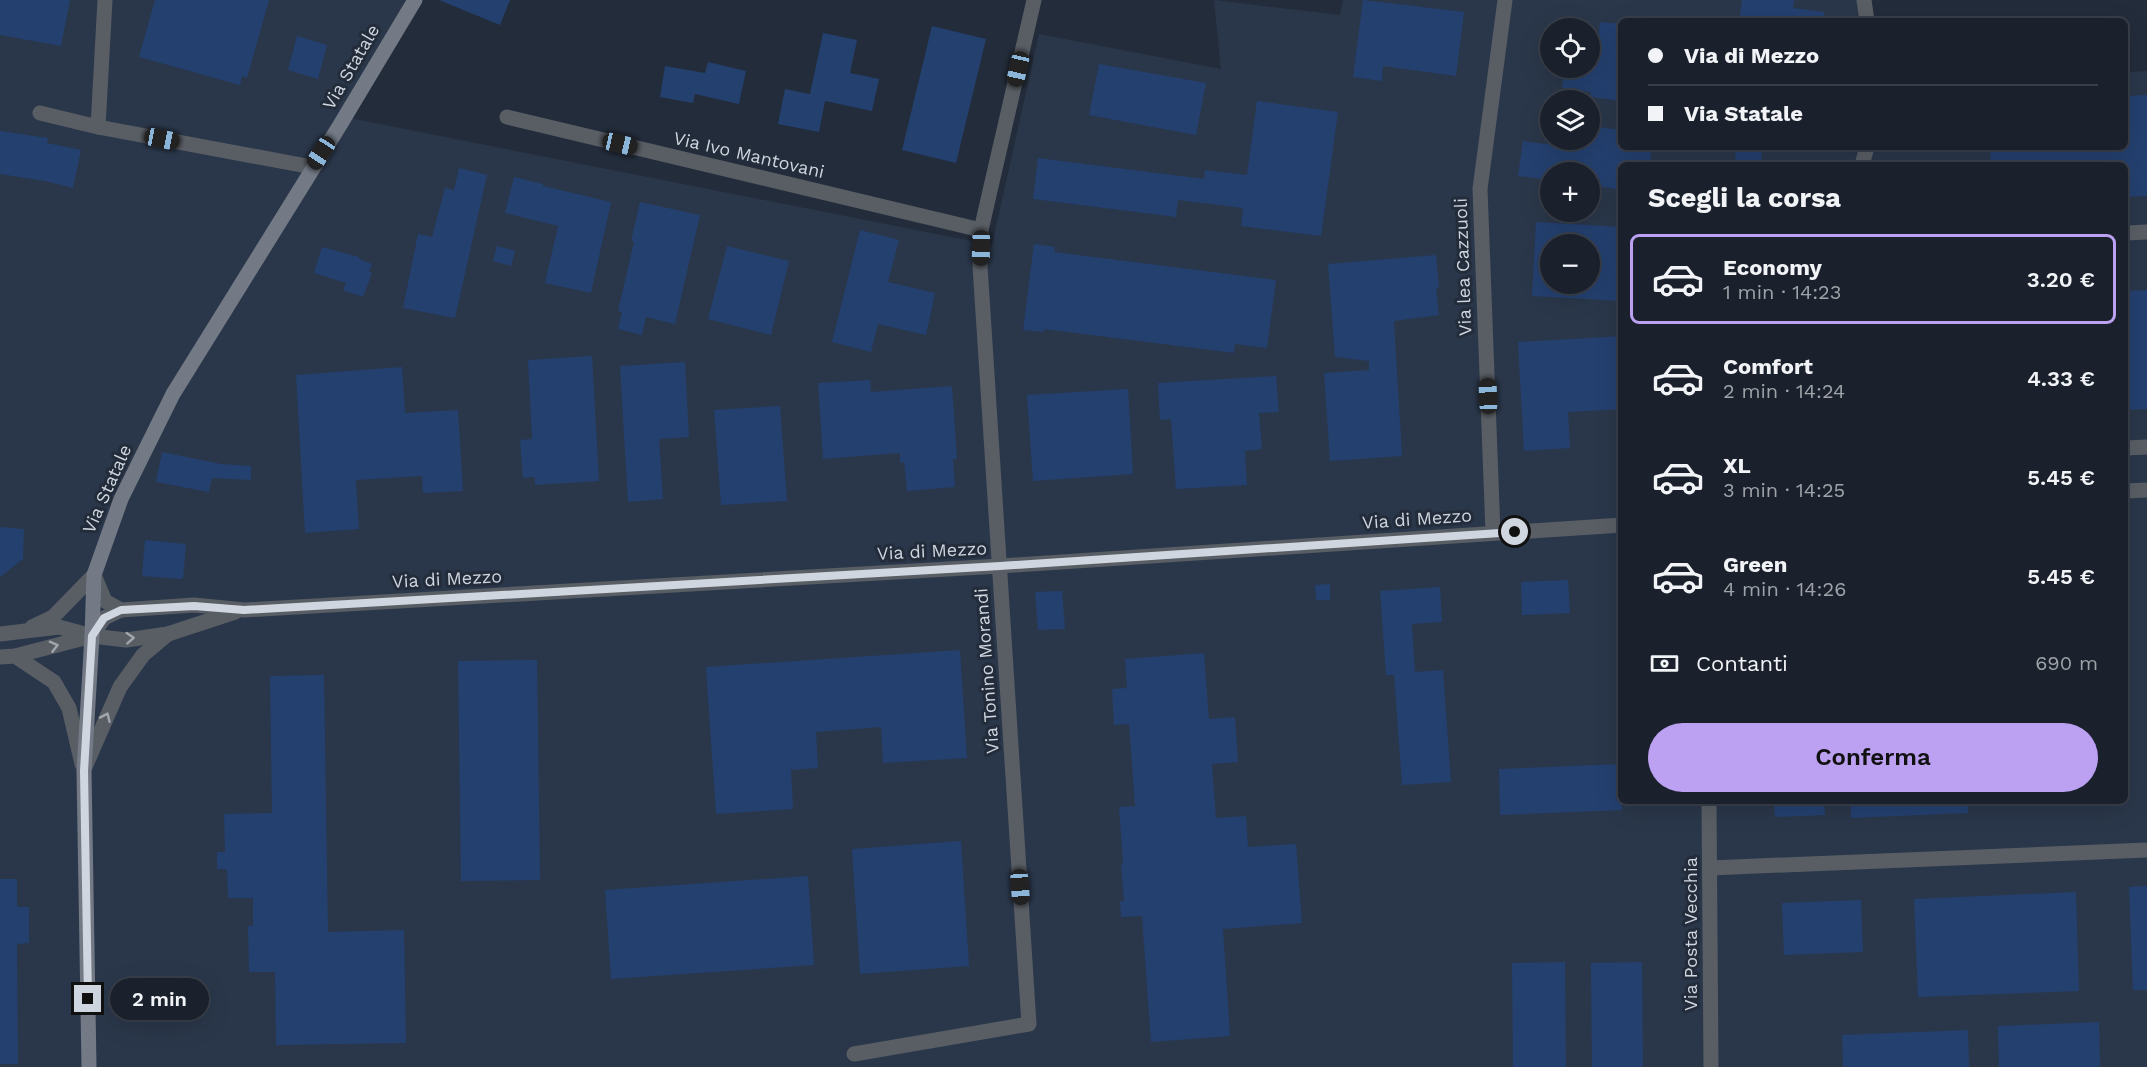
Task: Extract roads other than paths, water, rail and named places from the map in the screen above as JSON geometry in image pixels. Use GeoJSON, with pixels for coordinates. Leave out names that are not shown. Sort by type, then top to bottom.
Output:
{"type":"FeatureCollection","features":[{"type":"Feature","properties":{"kind":"main road","name":"Via Statale"},"geometry":{"type":"LineString","coordinates":[[89,1067],[84,771],[94,574],[121,499],[173,394],[415,0]]}},
{"type":"Feature","properties":{"kind":"street"},"geometry":{"type":"LineString","coordinates":[[98,127],[105,0]]}},
{"type":"Feature","properties":{"kind":"street","name":"Via Tonino Morandi"},"geometry":{"type":"LineString","coordinates":[[854,1054],[1029,1024],[980,266],[981,230],[1034,0]]}},
{"type":"Feature","properties":{"kind":"street","name":"Via lea Cazzuoli"},"geometry":{"type":"LineString","coordinates":[[1493,533],[1480,189],[1505,0]]}},
{"type":"Feature","properties":{"kind":"street"},"geometry":{"type":"LineString","coordinates":[[1864,0],[1867,18]]}},
{"type":"Feature","properties":{"kind":"street"},"geometry":{"type":"LineString","coordinates":[[40,113],[98,127],[312,167]]}},
{"type":"Feature","properties":{"kind":"street","name":"Via Ivo Mantovani"},"geometry":{"type":"LineString","coordinates":[[507,117],[981,230]]}},
{"type":"Feature","properties":{"kind":"street"},"geometry":{"type":"LineString","coordinates":[[2128,233],[2147,232]]}},
{"type":"Feature","properties":{"kind":"street"},"geometry":{"type":"LineString","coordinates":[[2128,448],[2147,447]]}},
{"type":"Feature","properties":{"kind":"street"},"geometry":{"type":"LineString","coordinates":[[2128,491],[2147,490]]}},
{"type":"Feature","properties":{"kind":"street","name":"Via di Mezzo"},"geometry":{"type":"LineString","coordinates":[[244,610],[1000,566],[1618,525]]}},
{"type":"Feature","properties":{"kind":"street"},"geometry":{"type":"LineString","coordinates":[[22,632],[53,617],[94,574],[105,601],[121,610]]}},
{"type":"Feature","properties":{"kind":"street"},"geometry":{"type":"LineString","coordinates":[[8,656],[92,636],[104,618],[121,610],[194,606],[244,610]]}},
{"type":"Feature","properties":{"kind":"street"},"geometry":{"type":"LineString","coordinates":[[0,634],[59,627],[92,636],[126,640],[168,634],[244,610]]}},
{"type":"Feature","properties":{"kind":"street"},"geometry":{"type":"LineString","coordinates":[[84,771],[120,687],[143,655],[168,634]]}},
{"type":"Feature","properties":{"kind":"street"},"geometry":{"type":"LineString","coordinates":[[8,656],[54,682],[69,708],[84,771]]}},
{"type":"Feature","properties":{"kind":"street","name":"Via Posta Vecchia"},"geometry":{"type":"LineString","coordinates":[[1709,804],[1711,1067]]}},
{"type":"Feature","properties":{"kind":"street"},"geometry":{"type":"LineString","coordinates":[[1710,868],[2147,850]]}}]}
